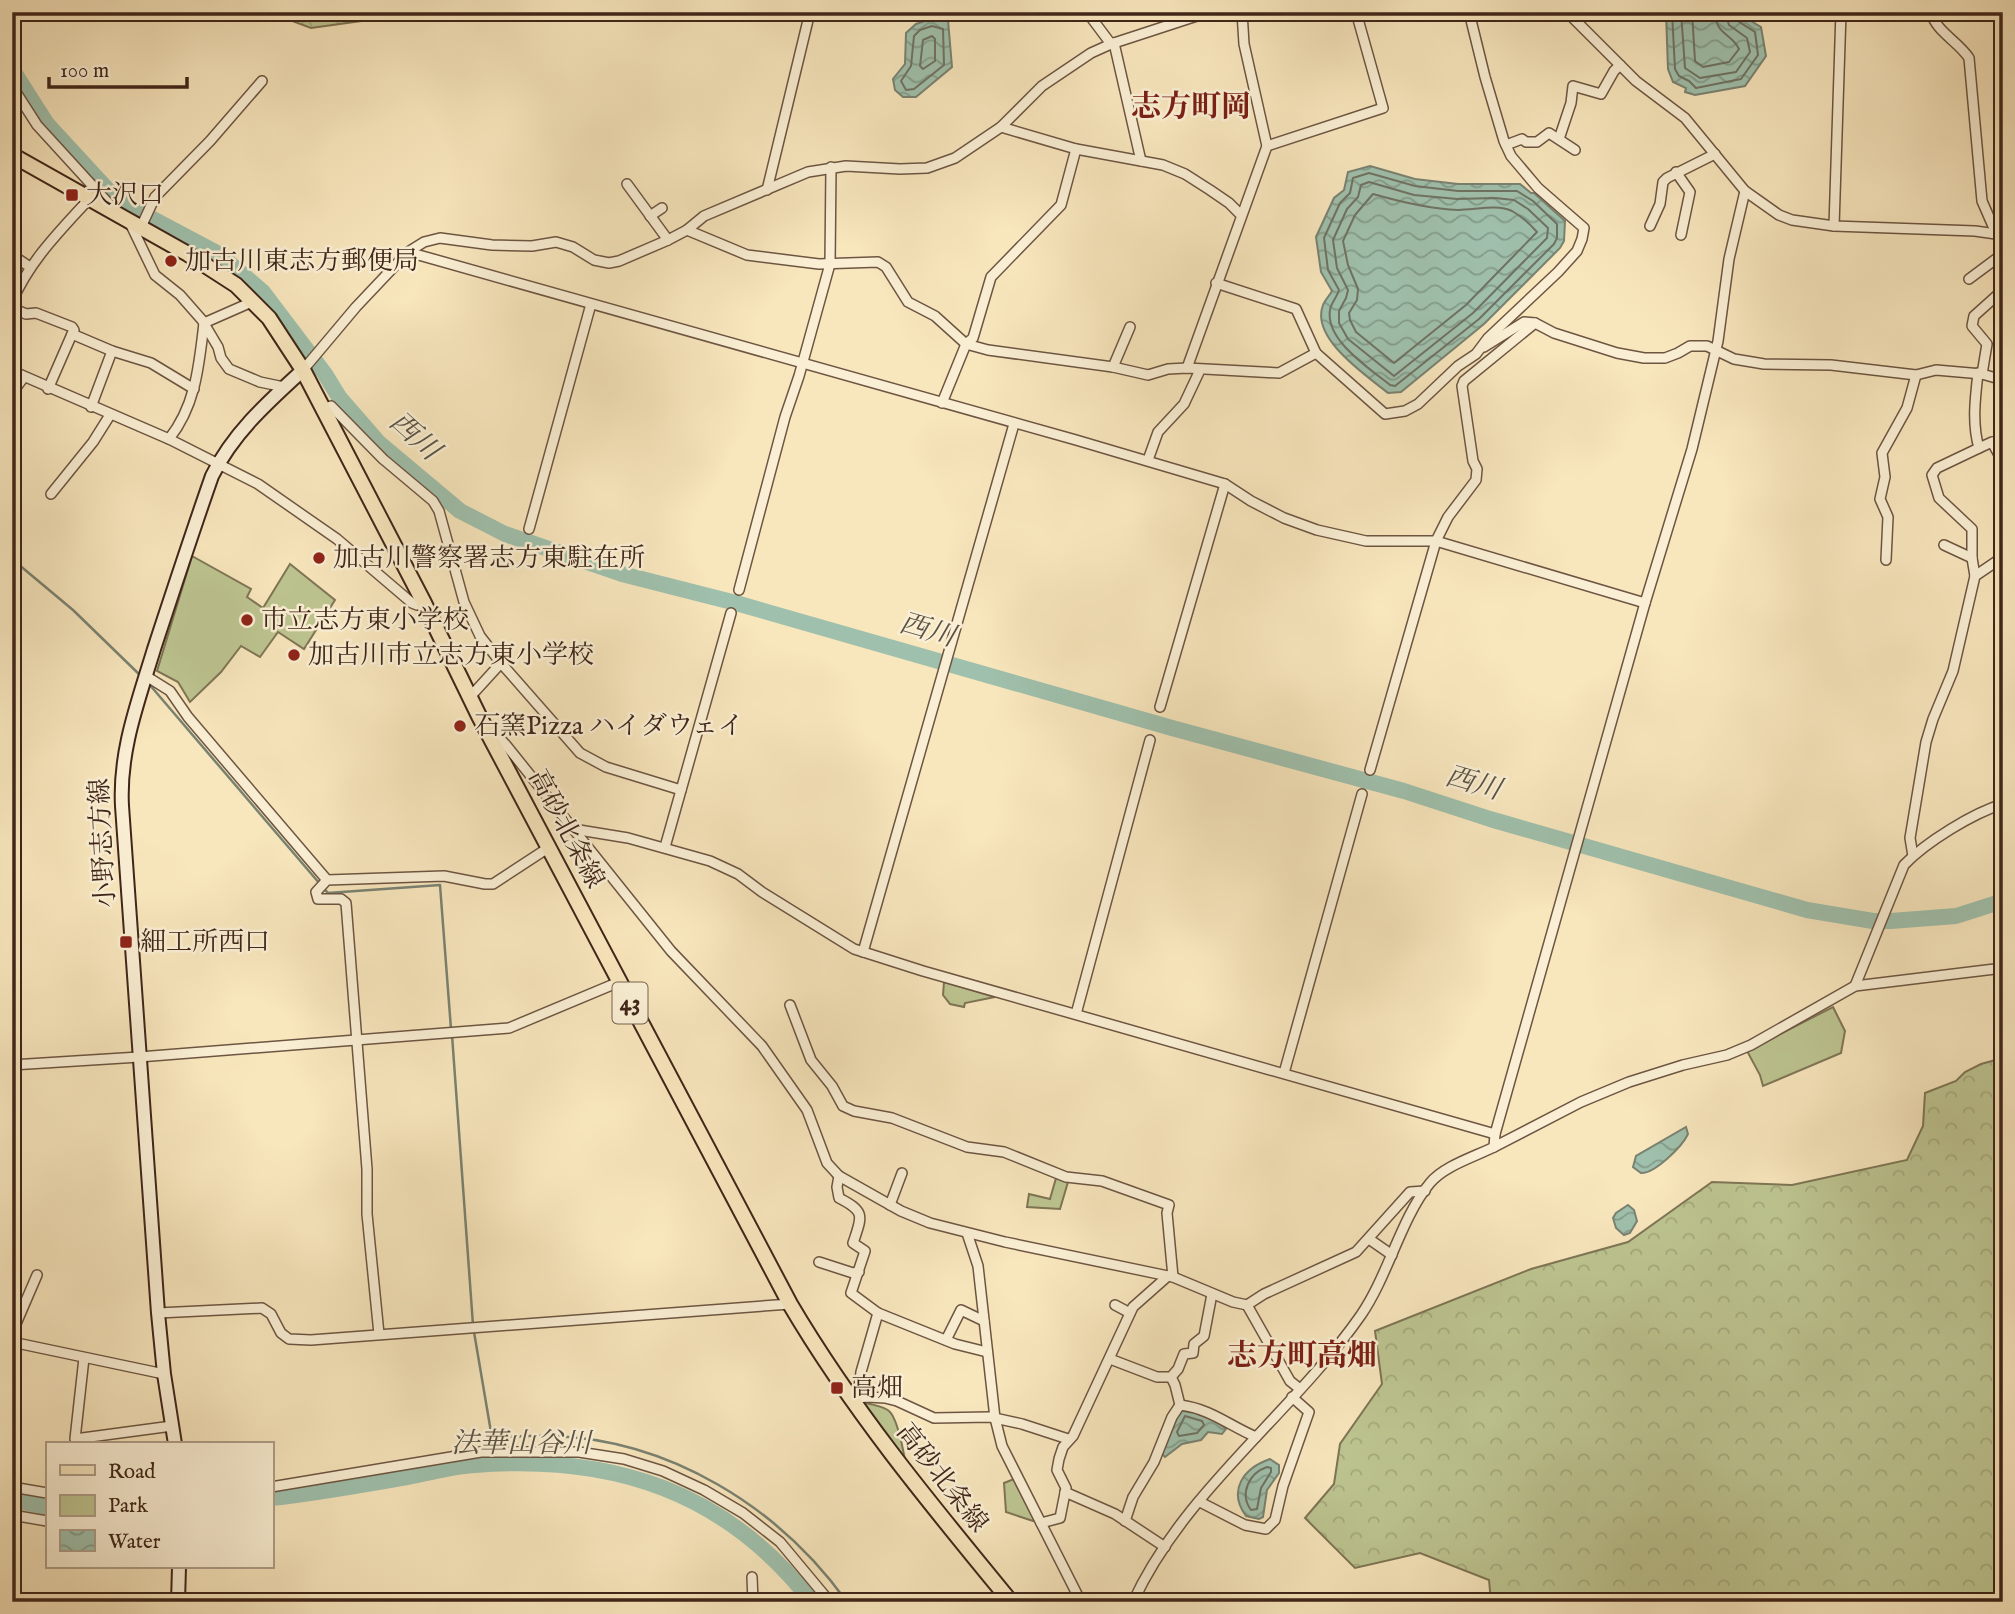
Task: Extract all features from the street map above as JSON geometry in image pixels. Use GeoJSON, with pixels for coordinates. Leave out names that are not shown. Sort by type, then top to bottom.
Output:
{"type":"FeatureCollection","features":[{"type":"Feature","properties":{"kind":"main road","name":"高砂北条線"},"geometry":{"type":"LineString","coordinates":[[16,163],[133,220],[220,273],[254,301],[306,367],[323,410],[424,603],[479,716],[790,1304],[850,1399],[1010,1602]]}},
{"type":"Feature","properties":{"kind":"main road","name":"小野志方線"},"geometry":{"type":"LineString","coordinates":[[175,1442],[158,1313],[121,790],[122,765],[125,745],[144,682],[196,521],[218,463],[248,423],[306,367]]}},
{"type":"Feature","properties":{"kind":"main road"},"geometry":{"type":"LineString","coordinates":[[178,1602],[179,1568]]}},
{"type":"Feature","properties":{"kind":"street"},"geometry":{"type":"LineString","coordinates":[[767,190],[810,12]]}},
{"type":"Feature","properties":{"kind":"street"},"geometry":{"type":"LineString","coordinates":[[1087,12],[1112,44],[1141,161]]}},
{"type":"Feature","properties":{"kind":"street"},"geometry":{"type":"LineString","coordinates":[[306,367],[408,251],[424,242],[440,238],[492,245],[532,246],[556,242],[573,247],[594,260],[619,261],[687,230],[704,216],[808,172],[831,167],[927,168],[955,158],[1001,127],[1042,86],[1091,53],[1209,12]]}},
{"type":"Feature","properties":{"kind":"street"},"geometry":{"type":"LineString","coordinates":[[1187,369],[1267,145],[1244,44],[1242,12]]}},
{"type":"Feature","properties":{"kind":"street"},"geometry":{"type":"LineString","coordinates":[[1267,145],[1383,108],[1356,12]]}},
{"type":"Feature","properties":{"kind":"street"},"geometry":{"type":"LineString","coordinates":[[1216,283],[1296,309],[1316,353],[1385,414],[1395,414],[1418,404],[1481,348],[1570,258],[1582,239],[1584,228],[1528,177],[1511,156],[1485,77],[1469,12]]}},
{"type":"Feature","properties":{"kind":"street"},"geometry":{"type":"LineString","coordinates":[[1567,12],[1636,81],[1685,118],[1745,191],[1779,215],[1792,220],[1834,226],[1999,234]]}},
{"type":"Feature","properties":{"kind":"street"},"geometry":{"type":"LineString","coordinates":[[1834,226],[1841,12]]}},
{"type":"Feature","properties":{"kind":"street"},"geometry":{"type":"LineString","coordinates":[[1931,12],[1933,22],[1964,50],[1969,58],[1982,201],[1999,234]]}},
{"type":"Feature","properties":{"kind":"street"},"geometry":{"type":"LineString","coordinates":[[1559,139],[1571,103],[1573,86],[1602,94],[1620,65]]}},
{"type":"Feature","properties":{"kind":"street"},"geometry":{"type":"LineString","coordinates":[[133,220],[149,210],[155,197],[210,141],[262,81]]}},
{"type":"Feature","properties":{"kind":"street"},"geometry":{"type":"LineString","coordinates":[[12,86],[37,125],[133,220],[155,275],[180,295],[204,323],[229,369],[260,382],[284,387]]}},
{"type":"Feature","properties":{"kind":"street"},"geometry":{"type":"LineString","coordinates":[[1001,127],[1076,149],[1163,165],[1185,174],[1229,203],[1241,215]]}},
{"type":"Feature","properties":{"kind":"street"},"geometry":{"type":"LineString","coordinates":[[1506,145],[1522,139],[1526,142],[1537,142],[1546,133],[1575,150]]}},
{"type":"Feature","properties":{"kind":"street"},"geometry":{"type":"LineString","coordinates":[[943,403],[966,344],[973,338],[991,277],[1061,205],[1076,149]]}},
{"type":"Feature","properties":{"kind":"street"},"geometry":{"type":"LineString","coordinates":[[1650,226],[1660,204],[1663,182],[1676,172],[1715,154]]}},
{"type":"Feature","properties":{"kind":"street"},"geometry":{"type":"LineString","coordinates":[[738,590],[830,264],[831,167]]}},
{"type":"Feature","properties":{"kind":"street"},"geometry":{"type":"LineString","coordinates":[[1676,172],[1690,192],[1681,235]]}},
{"type":"Feature","properties":{"kind":"street"},"geometry":{"type":"LineString","coordinates":[[627,184],[668,240]]}},
{"type":"Feature","properties":{"kind":"street"},"geometry":{"type":"LineString","coordinates":[[1494,1147],[1495,1134],[1644,603],[1692,449],[1716,349],[1729,259],[1745,191]]}},
{"type":"Feature","properties":{"kind":"street"},"geometry":{"type":"LineString","coordinates":[[12,302],[42,250],[90,198]]}},
{"type":"Feature","properties":{"kind":"street"},"geometry":{"type":"LineString","coordinates":[[650,216],[662,208]]}},
{"type":"Feature","properties":{"kind":"street"},"geometry":{"type":"LineString","coordinates":[[687,230],[747,255],[830,264],[878,262],[886,267],[908,302],[935,316],[966,344],[1036,358],[1113,367],[1148,375],[1168,369],[1279,373],[1316,353]]}},
{"type":"Feature","properties":{"kind":"street"},"geometry":{"type":"LineString","coordinates":[[408,251],[1076,440],[1122,456],[1149,460],[1226,484],[1284,518],[1317,530],[1366,541],[1436,541],[1644,603]]}},
{"type":"Feature","properties":{"kind":"street"},"geometry":{"type":"LineString","coordinates":[[1969,279],[2003,251]]}},
{"type":"Feature","properties":{"kind":"street"},"geometry":{"type":"LineString","coordinates":[[12,255],[30,267]]}},
{"type":"Feature","properties":{"kind":"street"},"geometry":{"type":"LineString","coordinates":[[1979,448],[1975,428],[1980,373],[1987,344],[1972,326],[1974,316],[2003,290]]}},
{"type":"Feature","properties":{"kind":"street"},"geometry":{"type":"LineString","coordinates":[[204,323],[254,301]]}},
{"type":"Feature","properties":{"kind":"street"},"geometry":{"type":"LineString","coordinates":[[529,529],[591,304]]}},
{"type":"Feature","properties":{"kind":"street"},"geometry":{"type":"LineString","coordinates":[[12,308],[26,314],[36,313],[74,330],[48,388]]}},
{"type":"Feature","properties":{"kind":"street"},"geometry":{"type":"LineString","coordinates":[[1481,348],[1524,322],[1535,323],[1554,333],[1617,353],[1644,358],[1665,358],[1690,346],[1716,349],[1734,359],[1763,364],[1831,365],[1916,376],[1936,370],[1980,373],[2003,380]]}},
{"type":"Feature","properties":{"kind":"street"},"geometry":{"type":"LineString","coordinates":[[169,439],[180,425],[198,381],[204,323]]}},
{"type":"Feature","properties":{"kind":"street"},"geometry":{"type":"LineString","coordinates":[[1370,770],[1436,541],[1448,517],[1476,480],[1477,469],[1473,461],[1462,386],[1464,381],[1535,323]]}},
{"type":"Feature","properties":{"kind":"street"},"geometry":{"type":"LineString","coordinates":[[1113,367],[1130,327]]}},
{"type":"Feature","properties":{"kind":"street"},"geometry":{"type":"LineString","coordinates":[[72,334],[112,351],[151,363],[194,389]]}},
{"type":"Feature","properties":{"kind":"street"},"geometry":{"type":"LineString","coordinates":[[91,407],[112,351]]}},
{"type":"Feature","properties":{"kind":"street"},"geometry":{"type":"LineString","coordinates":[[1149,460],[1158,432],[1184,404],[1200,370]]}},
{"type":"Feature","properties":{"kind":"street"},"geometry":{"type":"LineString","coordinates":[[12,371],[169,439],[258,484],[375,569],[412,603],[424,603]]}},
{"type":"Feature","properties":{"kind":"street"},"geometry":{"type":"LineString","coordinates":[[1886,560],[1888,517],[1880,499],[1885,477],[1882,453],[1907,408],[1916,376]]}},
{"type":"Feature","properties":{"kind":"street"},"geometry":{"type":"LineString","coordinates":[[12,393],[24,377]]}},
{"type":"Feature","properties":{"kind":"street"},"geometry":{"type":"LineString","coordinates":[[323,410],[331,406],[383,459],[433,501],[439,511],[464,602],[480,636],[580,752],[606,767],[681,790]]}},
{"type":"Feature","properties":{"kind":"street"},"geometry":{"type":"LineString","coordinates":[[51,494],[93,442],[110,415]]}},
{"type":"Feature","properties":{"kind":"street"},"geometry":{"type":"LineString","coordinates":[[863,952],[1014,424]]}},
{"type":"Feature","properties":{"kind":"street"},"geometry":{"type":"LineString","coordinates":[[1913,856],[1910,838],[1926,743],[1953,671],[1975,576],[1972,528],[1939,498],[1932,475],[1937,468],[1992,442],[2003,462]]}},
{"type":"Feature","properties":{"kind":"street"},"geometry":{"type":"LineString","coordinates":[[1160,707],[1226,484]]}},
{"type":"Feature","properties":{"kind":"street"},"geometry":{"type":"LineString","coordinates":[[1944,545],[1972,558]]}},
{"type":"Feature","properties":{"kind":"street"},"geometry":{"type":"LineString","coordinates":[[1975,576],[2003,557]]}},
{"type":"Feature","properties":{"kind":"street"},"geometry":{"type":"LineString","coordinates":[[665,847],[731,613]]}},
{"type":"Feature","properties":{"kind":"street"},"geometry":{"type":"LineString","coordinates":[[470,697],[501,663]]}},
{"type":"Feature","properties":{"kind":"street"},"geometry":{"type":"LineString","coordinates":[[144,682],[170,691],[188,717],[327,880]]}},
{"type":"Feature","properties":{"kind":"street"},"geometry":{"type":"LineString","coordinates":[[479,716],[506,745],[671,951],[762,1046],[807,1110],[827,1163],[839,1176],[890,1205],[930,1223],[1170,1276],[1247,1305],[1290,1381],[1300,1389]]}},
{"type":"Feature","properties":{"kind":"street"},"geometry":{"type":"LineString","coordinates":[[1076,1014],[1150,740]]}},
{"type":"Feature","properties":{"kind":"street"},"geometry":{"type":"LineString","coordinates":[[1284,1073],[1362,794]]}},
{"type":"Feature","properties":{"kind":"street"},"geometry":{"type":"LineString","coordinates":[[1855,986],[1904,864],[1974,815],[2003,804]]}},
{"type":"Feature","properties":{"kind":"street"},"geometry":{"type":"LineString","coordinates":[[573,829],[665,847],[710,861],[738,874],[762,892],[863,952],[1495,1134]]}},
{"type":"Feature","properties":{"kind":"street"},"geometry":{"type":"LineString","coordinates":[[379,1334],[367,1214],[367,1169],[346,903],[341,899],[318,899],[316,892],[327,880],[444,876],[493,884],[548,848]]}},
{"type":"Feature","properties":{"kind":"street"},"geometry":{"type":"LineString","coordinates":[[1133,1602],[1142,1582],[1200,1502],[1340,1343],[1362,1313],[1431,1181],[1581,1102],[1629,1082],[1727,1055],[1751,1045],[1855,986],[2003,968]]}},
{"type":"Feature","properties":{"kind":"street"},"geometry":{"type":"LineString","coordinates":[[12,1065],[509,1028],[619,982]]}},
{"type":"Feature","properties":{"kind":"street"},"geometry":{"type":"LineString","coordinates":[[790,1005],[811,1060],[832,1086],[843,1106],[854,1111],[881,1114],[967,1147],[1004,1152],[1066,1177],[1102,1181],[1169,1205],[1167,1213],[1170,1276]]}},
{"type":"Feature","properties":{"kind":"street"},"geometry":{"type":"LineString","coordinates":[[890,1205],[902,1173]]}},
{"type":"Feature","properties":{"kind":"street"},"geometry":{"type":"LineString","coordinates":[[839,1176],[836,1187],[839,1198],[856,1207],[860,1214],[861,1220],[853,1243],[865,1251],[851,1293],[878,1313],[946,1340],[987,1352]]}},
{"type":"Feature","properties":{"kind":"street"},"geometry":{"type":"LineString","coordinates":[[1247,1305],[1264,1294],[1356,1252],[1410,1192],[1424,1191]]}},
{"type":"Feature","properties":{"kind":"street"},"geometry":{"type":"LineString","coordinates":[[967,1233],[978,1266],[995,1418],[1002,1446],[1081,1602]]}},
{"type":"Feature","properties":{"kind":"street"},"geometry":{"type":"LineString","coordinates":[[1369,1239],[1392,1255]]}},
{"type":"Feature","properties":{"kind":"street"},"geometry":{"type":"LineString","coordinates":[[819,1262],[853,1273],[859,1272]]}},
{"type":"Feature","properties":{"kind":"street"},"geometry":{"type":"LineString","coordinates":[[12,1333],[37,1275]]}},
{"type":"Feature","properties":{"kind":"street"},"geometry":{"type":"LineString","coordinates":[[1041,1523],[1060,1518],[1066,1488],[1057,1470],[1059,1459],[1068,1439],[1073,1436],[1133,1307],[1170,1276]]}},
{"type":"Feature","properties":{"kind":"street"},"geometry":{"type":"LineString","coordinates":[[1110,1359],[1157,1377],[1171,1377],[1178,1369],[1184,1354],[1193,1353],[1194,1344],[1204,1336],[1212,1294]]}},
{"type":"Feature","properties":{"kind":"street"},"geometry":{"type":"LineString","coordinates":[[158,1313],[262,1308],[271,1314],[281,1333],[289,1339],[311,1340],[790,1304]]}},
{"type":"Feature","properties":{"kind":"street"},"geometry":{"type":"LineString","coordinates":[[1115,1305],[1130,1313]]}},
{"type":"Feature","properties":{"kind":"street"},"geometry":{"type":"LineString","coordinates":[[946,1340],[961,1310],[984,1321]]}},
{"type":"Feature","properties":{"kind":"street"},"geometry":{"type":"LineString","coordinates":[[850,1399],[858,1394],[861,1372],[878,1313]]}},
{"type":"Feature","properties":{"kind":"street"},"geometry":{"type":"LineString","coordinates":[[12,1342],[164,1374]]}},
{"type":"Feature","properties":{"kind":"street"},"geometry":{"type":"LineString","coordinates":[[84,1358],[75,1439],[172,1426]]}},
{"type":"Feature","properties":{"kind":"street"},"geometry":{"type":"LineString","coordinates":[[1125,1521],[1133,1497],[1154,1462],[1172,1417],[1180,1405],[1171,1377]]}},
{"type":"Feature","properties":{"kind":"street"},"geometry":{"type":"LineString","coordinates":[[1200,1502],[1245,1525],[1266,1528],[1271,1525],[1275,1520],[1283,1486],[1309,1412],[1292,1397]]}},
{"type":"Feature","properties":{"kind":"street"},"geometry":{"type":"LineString","coordinates":[[850,1399],[885,1398],[933,1418],[995,1418],[1068,1439]]}},
{"type":"Feature","properties":{"kind":"street"},"geometry":{"type":"LineString","coordinates":[[1180,1405],[1206,1410],[1230,1426],[1256,1437]]}},
{"type":"Feature","properties":{"kind":"street"},"geometry":{"type":"LineString","coordinates":[[273,1487],[481,1452],[579,1452],[624,1459],[663,1471],[704,1490],[743,1513],[780,1542],[830,1602]]}},
{"type":"Feature","properties":{"kind":"street"},"geometry":{"type":"LineString","coordinates":[[12,1487],[46,1493]]}},
{"type":"Feature","properties":{"kind":"street"},"geometry":{"type":"LineString","coordinates":[[1065,1492],[1125,1521],[1165,1548]]}},
{"type":"Feature","properties":{"kind":"street"},"geometry":{"type":"LineString","coordinates":[[12,1515],[46,1521]]}},
{"type":"Feature","properties":{"kind":"street"},"geometry":{"type":"LineString","coordinates":[[751,1577],[753,1602]]}},
{"type":"Feature","properties":{"kind":"green space"},"geometry":{"type":"Polygon","coordinates":[[[268,12],[427,12],[311,28],[268,12]]]}},
{"type":"Feature","properties":{"kind":"green space","name":"市立志方東小学校"},"geometry":{"type":"Polygon","coordinates":[[[192,556],[251,589],[247,597],[263,608],[290,564],[335,600],[304,649],[278,632],[260,657],[241,646],[221,672],[190,702],[178,682],[157,671],[192,556]]]}},
{"type":"Feature","properties":{"kind":"green space"},"geometry":{"type":"Polygon","coordinates":[[[944,982],[995,997],[965,1003],[964,1007],[950,1004],[943,995],[944,982]]]}},
{"type":"Feature","properties":{"kind":"green space"},"geometry":{"type":"Polygon","coordinates":[[[1833,1007],[1845,1031],[1841,1053],[1763,1086],[1747,1051],[1833,1007]]]}},
{"type":"Feature","properties":{"kind":"green space"},"geometry":{"type":"Polygon","coordinates":[[[1999,1059],[2003,1094],[2003,1602],[1491,1602],[1489,1580],[1420,1553],[1355,1568],[1305,1518],[1334,1484],[1340,1444],[1382,1384],[1375,1331],[1531,1269],[1628,1242],[1712,1182],[1792,1185],[1907,1160],[1923,1126],[1925,1093],[1956,1081],[1965,1072],[1981,1064],[1999,1059]]]}},
{"type":"Feature","properties":{"kind":"green space"},"geometry":{"type":"Polygon","coordinates":[[[1056,1178],[1068,1182],[1060,1209],[1027,1207],[1029,1194],[1050,1199],[1056,1178]]]}},
{"type":"Feature","properties":{"kind":"green space"},"geometry":{"type":"Polygon","coordinates":[[[861,1401],[883,1407],[892,1415],[905,1460],[861,1401]]]}},
{"type":"Feature","properties":{"kind":"green space"},"geometry":{"type":"Polygon","coordinates":[[[1014,1479],[1033,1521],[1006,1512],[1004,1483],[1014,1479]]]}},
{"type":"Feature","properties":{"kind":"water"},"geometry":{"type":"Polygon","coordinates":[[[1666,12],[1736,12],[1761,27],[1766,56],[1745,86],[1695,95],[1685,92],[1686,88],[1673,82],[1668,69],[1666,12]]]}},
{"type":"Feature","properties":{"kind":"water"},"geometry":{"type":"Polygon","coordinates":[[[931,19],[948,20],[952,67],[916,97],[903,97],[895,90],[893,79],[905,64],[906,33],[916,24],[931,19]]]}},
{"type":"Feature","properties":{"kind":"water"},"geometry":{"type":"Polygon","coordinates":[[[1370,166],[1415,179],[1458,184],[1520,184],[1565,221],[1564,241],[1560,248],[1484,324],[1401,392],[1388,393],[1342,355],[1332,343],[1321,318],[1323,305],[1332,291],[1321,272],[1316,237],[1334,198],[1344,190],[1348,172],[1370,166]]]}},
{"type":"Feature","properties":{"kind":"water"},"geometry":{"type":"Polygon","coordinates":[[[1686,1127],[1688,1134],[1685,1139],[1660,1165],[1641,1173],[1633,1167],[1636,1156],[1686,1127]]]}},
{"type":"Feature","properties":{"kind":"water"},"geometry":{"type":"Polygon","coordinates":[[[1628,1205],[1634,1210],[1637,1221],[1630,1233],[1624,1235],[1616,1228],[1613,1218],[1628,1205]]]}},
{"type":"Feature","properties":{"kind":"water"},"geometry":{"type":"Polygon","coordinates":[[[1185,1409],[1209,1415],[1226,1429],[1222,1434],[1208,1432],[1201,1440],[1182,1444],[1165,1457],[1162,1454],[1177,1414],[1185,1409]]]}},
{"type":"Feature","properties":{"kind":"water"},"geometry":{"type":"Polygon","coordinates":[[[1270,1459],[1279,1465],[1279,1473],[1267,1490],[1263,1517],[1259,1519],[1246,1516],[1238,1497],[1241,1481],[1253,1468],[1270,1459]]]}},
{"type":"Feature","properties":{"kind":"waterway","name":"西川"},"geometry":{"type":"LineString","coordinates":[[12,69],[47,124],[117,200],[219,254],[263,292],[325,374],[339,397],[379,443],[460,511],[505,534],[622,574],[736,603],[1172,728],[1404,791],[1490,819],[1807,910],[1873,921],[1891,921],[1956,916],[2003,901]]}},
{"type":"Feature","properties":{"kind":"waterway"},"geometry":{"type":"LineString","coordinates":[[12,559],[73,610],[142,677]]}},
{"type":"Feature","properties":{"kind":"waterway"},"geometry":{"type":"LineString","coordinates":[[149,684],[320,884]]}},
{"type":"Feature","properties":{"kind":"waterway"},"geometry":{"type":"LineString","coordinates":[[324,889],[328,893],[440,885],[451,1029]]}},
{"type":"Feature","properties":{"kind":"waterway"},"geometry":{"type":"LineString","coordinates":[[452,1035],[473,1325]]}},
{"type":"Feature","properties":{"kind":"waterway"},"geometry":{"type":"LineString","coordinates":[[474,1332],[492,1438],[544,1436],[595,1440],[637,1450],[679,1465],[718,1484],[789,1536],[820,1568],[847,1602]]}},
{"type":"Feature","properties":{"kind":"waterway","name":"法華山谷川"},"geometry":{"type":"LineString","coordinates":[[273,1498],[475,1465],[525,1463],[573,1466],[619,1474],[663,1488],[704,1507],[742,1532],[778,1564],[812,1602]]}},
{"type":"Feature","properties":{"kind":"waterway","name":"法華山谷川"},"geometry":{"type":"LineString","coordinates":[[12,1500],[46,1507]]}},
{"type":"Feature","properties":{"kind":"place","name":"大沢口"},"geometry":{"type":"Point","coordinates":[72,195]}},
{"type":"Feature","properties":{"kind":"place","name":"加古川東志方郵便局"},"geometry":{"type":"Point","coordinates":[171,261]}},
{"type":"Feature","properties":{"kind":"place","name":"加古川警察署志方東駐在所"},"geometry":{"type":"Point","coordinates":[319,558]}},
{"type":"Feature","properties":{"kind":"place","name":"市立志方東小学校"},"geometry":{"type":"Point","coordinates":[247,620]}},
{"type":"Feature","properties":{"kind":"place","name":"加古川市立志方東小学校"},"geometry":{"type":"Point","coordinates":[294,655]}},
{"type":"Feature","properties":{"kind":"place","name":"石窯Pizza ハイダウェイ"},"geometry":{"type":"Point","coordinates":[460,726]}},
{"type":"Feature","properties":{"kind":"place","name":"細工所西口"},"geometry":{"type":"Point","coordinates":[126,942]}},
{"type":"Feature","properties":{"kind":"place","name":"高畑"},"geometry":{"type":"Point","coordinates":[837,1388]}},
{"type":"Feature","properties":{"kind":"district","name":"志方町岡"},"geometry":{"type":"Point","coordinates":[1191,108]}},
{"type":"Feature","properties":{"kind":"district","name":"志方町高畑"},"geometry":{"type":"Point","coordinates":[1302,1357]}}]}
